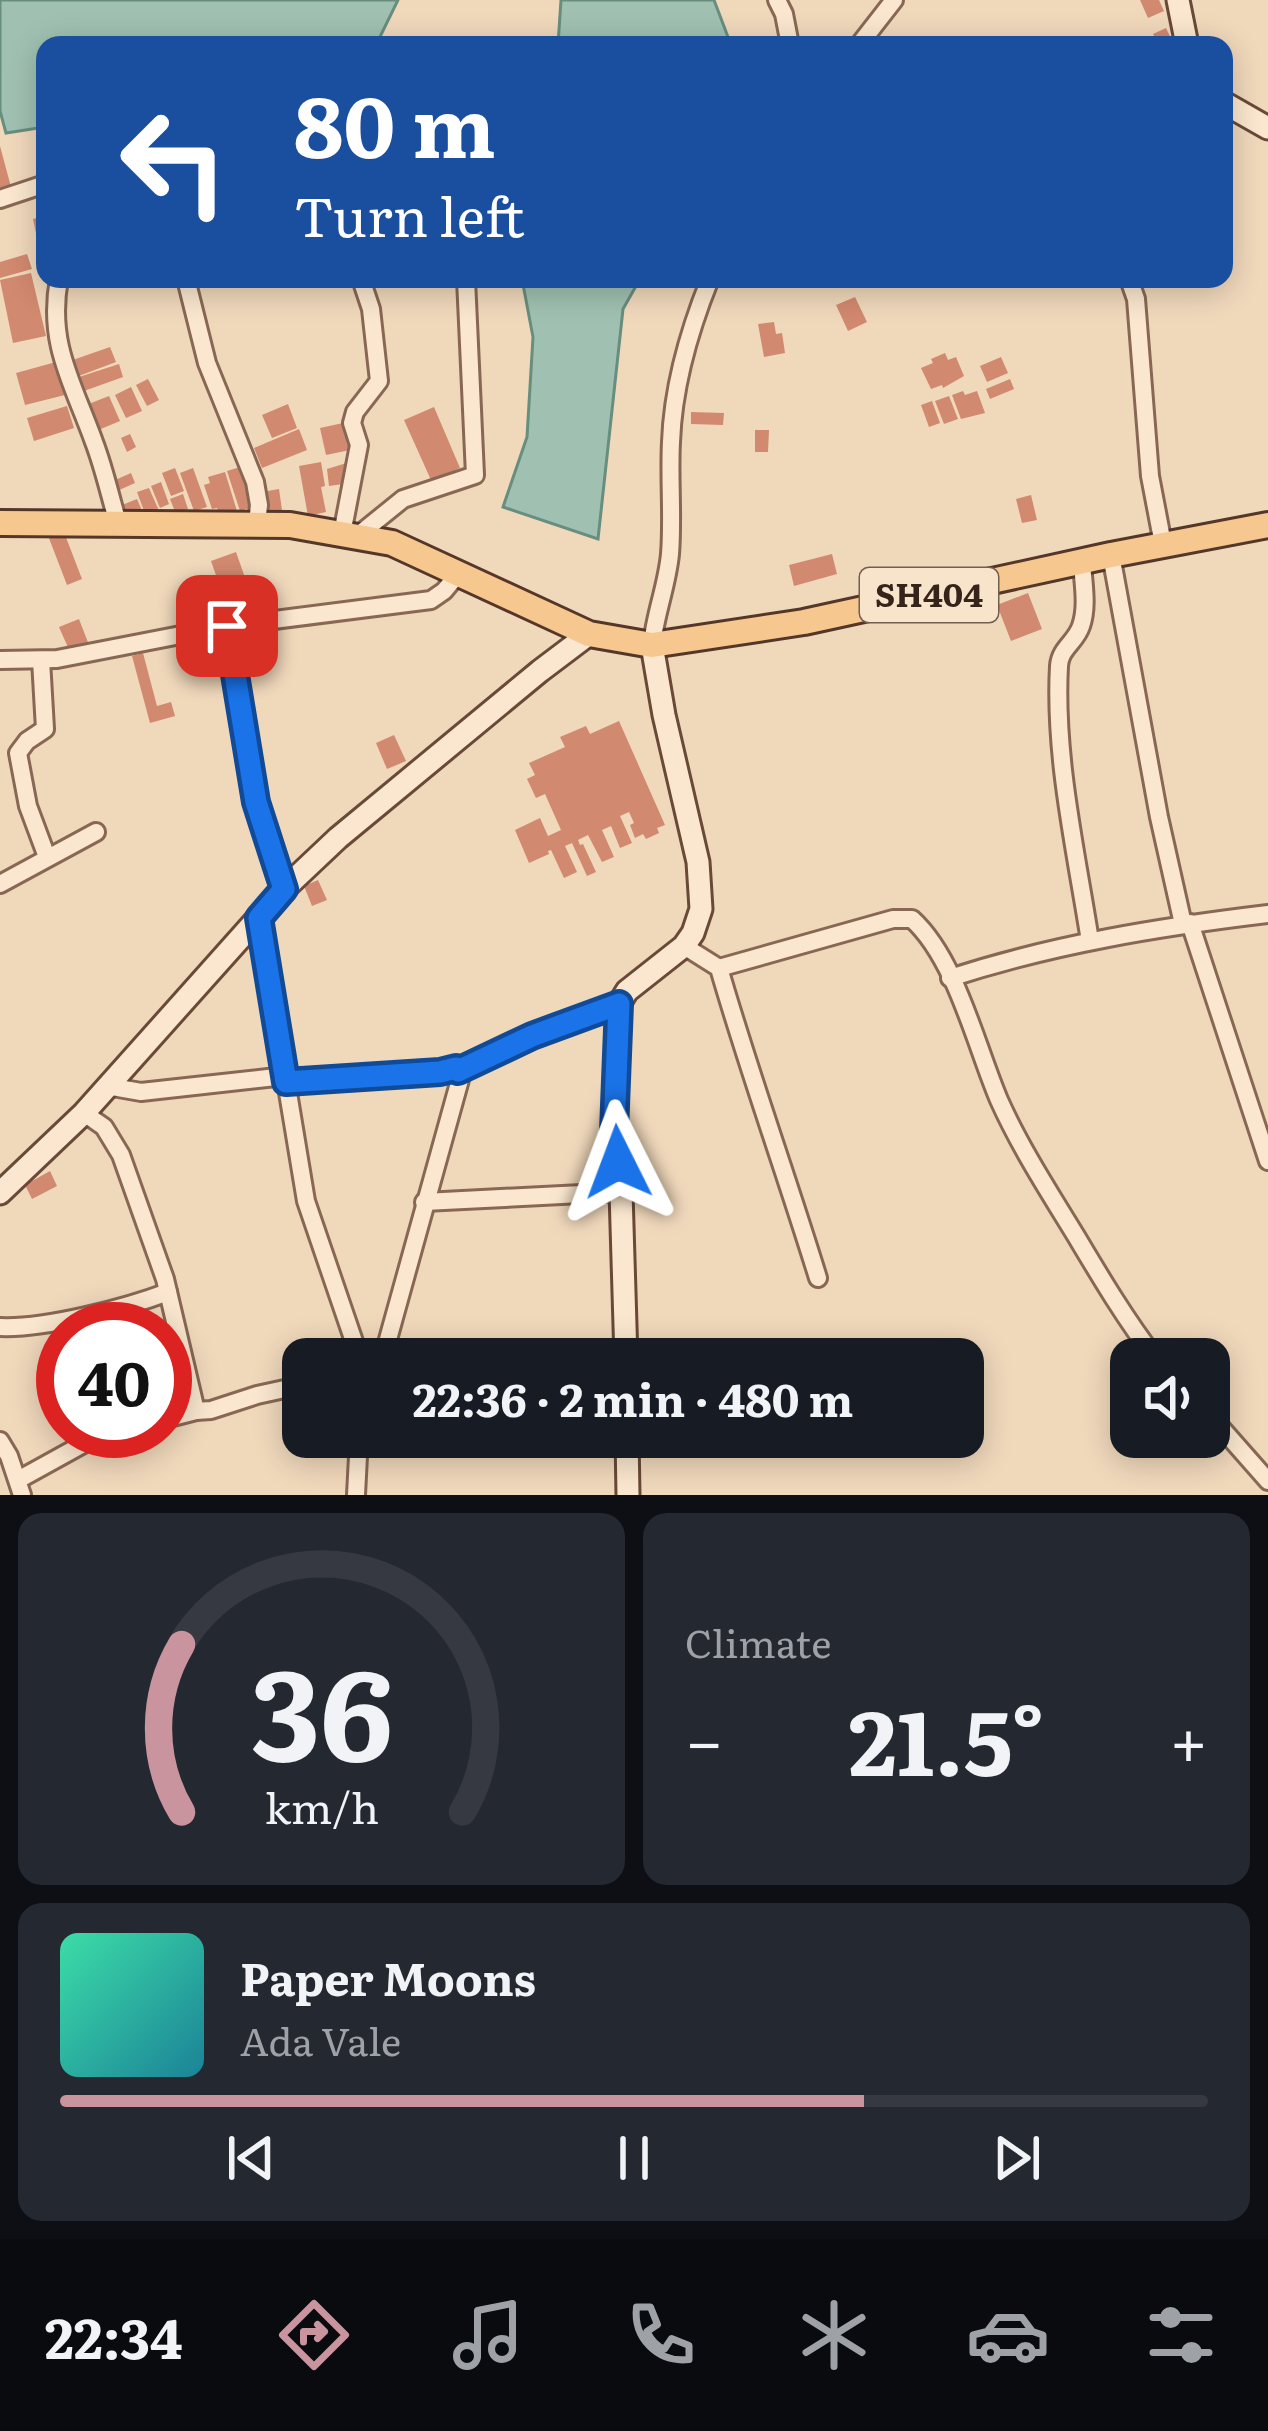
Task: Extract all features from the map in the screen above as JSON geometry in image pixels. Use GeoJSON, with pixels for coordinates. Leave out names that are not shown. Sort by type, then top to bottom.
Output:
{"type":"FeatureCollection","features":[{"type":"Feature","properties":{"kind":"main road","name":"SH404"},"geometry":{"type":"LineString","coordinates":[[0,523],[290,524],[392,543],[589,634],[652,645],[805,622],[1268,525]]}},
{"type":"Feature","properties":{"kind":"street"},"geometry":{"type":"LineString","coordinates":[[777,0],[788,36]]}},
{"type":"Feature","properties":{"kind":"street"},"geometry":{"type":"LineString","coordinates":[[866,36],[894,0]]}},
{"type":"Feature","properties":{"kind":"street"},"geometry":{"type":"LineString","coordinates":[[1178,0],[1185,36]]}},
{"type":"Feature","properties":{"kind":"street"},"geometry":{"type":"LineString","coordinates":[[1233,108],[1268,128]]}},
{"type":"Feature","properties":{"kind":"street"},"geometry":{"type":"LineString","coordinates":[[0,199],[36,187]]}},
{"type":"Feature","properties":{"kind":"street"},"geometry":{"type":"LineString","coordinates":[[57,288],[56,335],[118,523]]}},
{"type":"Feature","properties":{"kind":"street"},"geometry":{"type":"LineString","coordinates":[[188,288],[207,363],[255,482],[257,524]]}},
{"type":"Feature","properties":{"kind":"street"},"geometry":{"type":"LineString","coordinates":[[349,535],[359,446],[352,423],[355,412],[380,381],[364,288]]}},
{"type":"Feature","properties":{"kind":"street"},"geometry":{"type":"LineString","coordinates":[[349,535],[403,499],[475,476],[466,288]]}},
{"type":"Feature","properties":{"kind":"street"},"geometry":{"type":"LineString","coordinates":[[625,1338],[621,1192],[614,1131],[619,1004],[627,991],[684,946],[694,934],[701,909],[698,862],[652,645],[670,551],[671,437],[679,371],[707,288]]}},
{"type":"Feature","properties":{"kind":"street"},"geometry":{"type":"LineString","coordinates":[[1133,288],[1150,476],[1163,544]]}},
{"type":"Feature","properties":{"kind":"street"},"geometry":{"type":"LineString","coordinates":[[1111,555],[1159,818],[1187,924],[1268,1161]]}},
{"type":"Feature","properties":{"kind":"street"},"geometry":{"type":"LineString","coordinates":[[1082,562],[1084,610],[1077,634],[1059,662],[1059,704],[1063,765],[1090,941]]}},
{"type":"Feature","properties":{"kind":"street"},"geometry":{"type":"LineString","coordinates":[[0,660],[92,654],[227,626],[431,600],[459,573]]}},
{"type":"Feature","properties":{"kind":"street"},"geometry":{"type":"LineString","coordinates":[[227,626],[256,802],[284,889]]}},
{"type":"Feature","properties":{"kind":"street"},"geometry":{"type":"LineString","coordinates":[[0,1193],[84,1113],[284,889],[338,838],[589,634]]}},
{"type":"Feature","properties":{"kind":"street"},"geometry":{"type":"LineString","coordinates":[[41,659],[45,729],[18,753],[28,806],[47,856]]}},
{"type":"Feature","properties":{"kind":"street"},"geometry":{"type":"LineString","coordinates":[[0,884],[96,832]]}},
{"type":"Feature","properties":{"kind":"street"},"geometry":{"type":"LineString","coordinates":[[950,978],[1016,956],[1090,941],[1268,914]]}},
{"type":"Feature","properties":{"kind":"street"},"geometry":{"type":"LineString","coordinates":[[259,918],[306,1202],[353,1338]]}},
{"type":"Feature","properties":{"kind":"street"},"geometry":{"type":"LineString","coordinates":[[719,968],[901,918],[912,919],[950,978],[1000,1103],[1050,1194],[1141,1338]]}},
{"type":"Feature","properties":{"kind":"street"},"geometry":{"type":"LineString","coordinates":[[684,946],[719,968],[818,1277]]}},
{"type":"Feature","properties":{"kind":"street"},"geometry":{"type":"LineString","coordinates":[[458,1071],[532,1036],[619,1004]]}},
{"type":"Feature","properties":{"kind":"street"},"geometry":{"type":"LineString","coordinates":[[107,1086],[141,1092],[456,1068],[461,1076],[388,1338]]}},
{"type":"Feature","properties":{"kind":"street"},"geometry":{"type":"LineString","coordinates":[[84,1113],[104,1127],[122,1155],[168,1292],[196,1411]]}},
{"type":"Feature","properties":{"kind":"street"},"geometry":{"type":"LineString","coordinates":[[424,1202],[621,1192]]}},
{"type":"Feature","properties":{"kind":"street"},"geometry":{"type":"LineString","coordinates":[[0,1327],[137,1304],[168,1292]]}},
{"type":"Feature","properties":{"kind":"street"},"geometry":{"type":"LineString","coordinates":[[192,1412],[282,1390]]}},
{"type":"Feature","properties":{"kind":"street"},"geometry":{"type":"LineString","coordinates":[[1230,1434],[1261,1463],[1268,1481]]}},
{"type":"Feature","properties":{"kind":"street"},"geometry":{"type":"LineString","coordinates":[[0,1441],[20,1488],[63,1458]]}},
{"type":"Feature","properties":{"kind":"street"},"geometry":{"type":"LineString","coordinates":[[356,1495],[358,1458]]}},
{"type":"Feature","properties":{"kind":"street"},"geometry":{"type":"LineString","coordinates":[[627,1458],[628,1495]]}},
{"type":"Feature","properties":{"kind":"shaded area"},"geometry":{"type":"Polygon","coordinates":[[[0,0],[398,0],[380,36],[36,36],[36,128],[6,133],[0,111],[0,0]]]}},
{"type":"Feature","properties":{"kind":"shaded area"},"geometry":{"type":"Polygon","coordinates":[[[561,0],[714,0],[728,36],[559,36],[561,0]]]}},
{"type":"Feature","properties":{"kind":"shaded area"},"geometry":{"type":"Polygon","coordinates":[[[524,288],[635,288],[623,309],[598,539],[503,507],[527,437],[533,337],[524,288]]]}},
{"type":"Feature","properties":{"kind":"building"},"geometry":{"type":"Polygon","coordinates":[[[1140,0],[1159,0],[1164,11],[1148,18],[1140,0]]]}},
{"type":"Feature","properties":{"kind":"building"},"geometry":{"type":"Polygon","coordinates":[[[0,146],[11,187],[0,190],[0,146]]]}},
{"type":"Feature","properties":{"kind":"building"},"geometry":{"type":"Polygon","coordinates":[[[27,254],[32,269],[0,278],[0,262],[27,254]]]}},
{"type":"Feature","properties":{"kind":"building"},"geometry":{"type":"Polygon","coordinates":[[[31,273],[46,336],[13,343],[0,280],[31,273]]]}},
{"type":"Feature","properties":{"kind":"building"},"geometry":{"type":"Polygon","coordinates":[[[855,297],[867,322],[848,331],[836,305],[855,297]]]}},
{"type":"Feature","properties":{"kind":"building"},"geometry":{"type":"Polygon","coordinates":[[[774,322],[776,334],[782,333],[785,353],[764,357],[758,324],[774,322]]]}},
{"type":"Feature","properties":{"kind":"building"},"geometry":{"type":"Polygon","coordinates":[[[110,347],[116,362],[76,377],[70,361],[110,347]]]}},
{"type":"Feature","properties":{"kind":"building"},"geometry":{"type":"Polygon","coordinates":[[[945,353],[948,360],[956,357],[964,376],[931,389],[921,368],[945,353]]]}},
{"type":"Feature","properties":{"kind":"building"},"geometry":{"type":"Polygon","coordinates":[[[1001,357],[1008,373],[987,382],[980,366],[1001,357]]]}},
{"type":"Feature","properties":{"kind":"building"},"geometry":{"type":"Polygon","coordinates":[[[56,362],[65,395],[25,405],[16,373],[56,362]]]}},
{"type":"Feature","properties":{"kind":"building"},"geometry":{"type":"Polygon","coordinates":[[[119,364],[123,377],[84,391],[79,377],[119,364]]]}},
{"type":"Feature","properties":{"kind":"building"},"geometry":{"type":"Polygon","coordinates":[[[148,379],[159,400],[147,406],[136,385],[148,379]]]}},
{"type":"Feature","properties":{"kind":"building"},"geometry":{"type":"Polygon","coordinates":[[[1010,379],[1014,389],[990,399],[986,389],[1010,379]]]}},
{"type":"Feature","properties":{"kind":"building"},"geometry":{"type":"Polygon","coordinates":[[[131,387],[142,411],[126,418],[115,395],[131,387]]]}},
{"type":"Feature","properties":{"kind":"building"},"geometry":{"type":"Polygon","coordinates":[[[963,391],[965,395],[977,391],[985,413],[961,419],[952,395],[963,391]]]}},
{"type":"Feature","properties":{"kind":"building"},"geometry":{"type":"Polygon","coordinates":[[[109,396],[120,421],[96,431],[86,405],[109,396]]]}},
{"type":"Feature","properties":{"kind":"building"},"geometry":{"type":"Polygon","coordinates":[[[949,396],[958,419],[944,424],[935,401],[949,396]]]}},
{"type":"Feature","properties":{"kind":"building"},"geometry":{"type":"Polygon","coordinates":[[[932,401],[940,423],[929,427],[921,405],[932,401]]]}},
{"type":"Feature","properties":{"kind":"building"},"geometry":{"type":"Polygon","coordinates":[[[288,404],[297,428],[272,438],[262,415],[288,404]]]}},
{"type":"Feature","properties":{"kind":"building"},"geometry":{"type":"Polygon","coordinates":[[[67,406],[74,428],[34,441],[27,418],[67,406]]]}},
{"type":"Feature","properties":{"kind":"building"},"geometry":{"type":"Polygon","coordinates":[[[434,407],[460,468],[431,480],[404,420],[434,407]]]}},
{"type":"Feature","properties":{"kind":"building"},"geometry":{"type":"Polygon","coordinates":[[[691,412],[724,413],[723,425],[691,424],[691,412]]]}},
{"type":"Feature","properties":{"kind":"building"},"geometry":{"type":"Polygon","coordinates":[[[343,423],[350,450],[326,455],[320,428],[343,423]]]}},
{"type":"Feature","properties":{"kind":"building"},"geometry":{"type":"Polygon","coordinates":[[[299,429],[307,450],[262,468],[254,448],[299,429]]]}},
{"type":"Feature","properties":{"kind":"building"},"geometry":{"type":"Polygon","coordinates":[[[755,430],[769,430],[768,452],[755,452],[755,430]]]}},
{"type":"Feature","properties":{"kind":"building"},"geometry":{"type":"Polygon","coordinates":[[[130,434],[136,447],[127,452],[121,438],[130,434]]]}},
{"type":"Feature","properties":{"kind":"building"},"geometry":{"type":"Polygon","coordinates":[[[353,461],[350,483],[329,486],[327,469],[353,461]]]}},
{"type":"Feature","properties":{"kind":"building"},"geometry":{"type":"Polygon","coordinates":[[[321,462],[326,512],[308,516],[299,466],[321,462]]]}},
{"type":"Feature","properties":{"kind":"building"},"geometry":{"type":"Polygon","coordinates":[[[240,467],[253,507],[240,511],[227,471],[240,467]]]}},
{"type":"Feature","properties":{"kind":"building"},"geometry":{"type":"Polygon","coordinates":[[[175,468],[184,491],[171,496],[162,473],[175,468]]]}},
{"type":"Feature","properties":{"kind":"building"},"geometry":{"type":"Polygon","coordinates":[[[193,468],[207,507],[194,511],[180,473],[193,468]]]}},
{"type":"Feature","properties":{"kind":"building"},"geometry":{"type":"Polygon","coordinates":[[[225,472],[237,511],[220,516],[217,508],[212,509],[204,485],[210,483],[208,477],[225,472]]]}},
{"type":"Feature","properties":{"kind":"building"},"geometry":{"type":"Polygon","coordinates":[[[131,473],[135,483],[117,491],[113,481],[131,473]]]}},
{"type":"Feature","properties":{"kind":"building"},"geometry":{"type":"Polygon","coordinates":[[[161,482],[169,504],[160,508],[151,486],[161,482]]]}},
{"type":"Feature","properties":{"kind":"building"},"geometry":{"type":"Polygon","coordinates":[[[149,488],[160,513],[147,519],[137,492],[149,488]]]}},
{"type":"Feature","properties":{"kind":"building"},"geometry":{"type":"Polygon","coordinates":[[[279,489],[282,510],[265,512],[262,492],[279,489]]]}},
{"type":"Feature","properties":{"kind":"building"},"geometry":{"type":"Polygon","coordinates":[[[183,494],[188,509],[176,514],[170,499],[183,494]]]}},
{"type":"Feature","properties":{"kind":"building"},"geometry":{"type":"Polygon","coordinates":[[[1031,495],[1037,520],[1022,523],[1016,499],[1031,495]]]}},
{"type":"Feature","properties":{"kind":"building"},"geometry":{"type":"Polygon","coordinates":[[[137,499],[143,513],[128,519],[122,505],[137,499]]]}},
{"type":"Feature","properties":{"kind":"building"},"geometry":{"type":"Polygon","coordinates":[[[62,527],[82,579],[67,585],[47,533],[62,527]]]}},
{"type":"Feature","properties":{"kind":"building"},"geometry":{"type":"Polygon","coordinates":[[[236,552],[249,589],[224,598],[211,561],[236,552]]]}},
{"type":"Feature","properties":{"kind":"building"},"geometry":{"type":"Polygon","coordinates":[[[832,554],[837,574],[794,586],[789,565],[832,554]]]}},
{"type":"Feature","properties":{"kind":"building"},"geometry":{"type":"Polygon","coordinates":[[[1028,593],[1042,629],[1011,641],[997,605],[1028,593]]]}},
{"type":"Feature","properties":{"kind":"building"},"geometry":{"type":"Polygon","coordinates":[[[79,619],[89,645],[70,652],[59,627],[79,619]]]}},
{"type":"Feature","properties":{"kind":"building"},"geometry":{"type":"Polygon","coordinates":[[[143,653],[157,706],[171,702],[175,716],[150,723],[132,656],[143,653]]]}},
{"type":"Feature","properties":{"kind":"building"},"geometry":{"type":"Polygon","coordinates":[[[619,721],[665,825],[646,839],[643,834],[635,838],[629,812],[620,816],[632,843],[620,848],[611,826],[602,830],[614,857],[602,862],[588,835],[578,840],[596,872],[587,876],[572,843],[565,846],[577,872],[564,878],[551,850],[529,863],[515,830],[540,818],[548,836],[561,830],[545,794],[536,798],[527,779],[535,775],[529,763],[565,747],[560,737],[586,726],[590,734],[619,721]]]}},
{"type":"Feature","properties":{"kind":"building"},"geometry":{"type":"Polygon","coordinates":[[[394,735],[406,761],[387,769],[376,743],[394,735]]]}},
{"type":"Feature","properties":{"kind":"building"},"geometry":{"type":"Polygon","coordinates":[[[318,880],[327,900],[312,906],[304,886],[318,880]]]}},
{"type":"Feature","properties":{"kind":"building"},"geometry":{"type":"Polygon","coordinates":[[[50,1171],[57,1186],[32,1199],[25,1185],[50,1171]]]}},
{"type":"Feature","properties":{"kind":"route"},"geometry":{"type":"LineString","coordinates":[[227,626],[256,802],[284,889],[259,918],[286,1082],[458,1071],[532,1036],[619,1004],[614,1131],[618,1162]]}}]}
